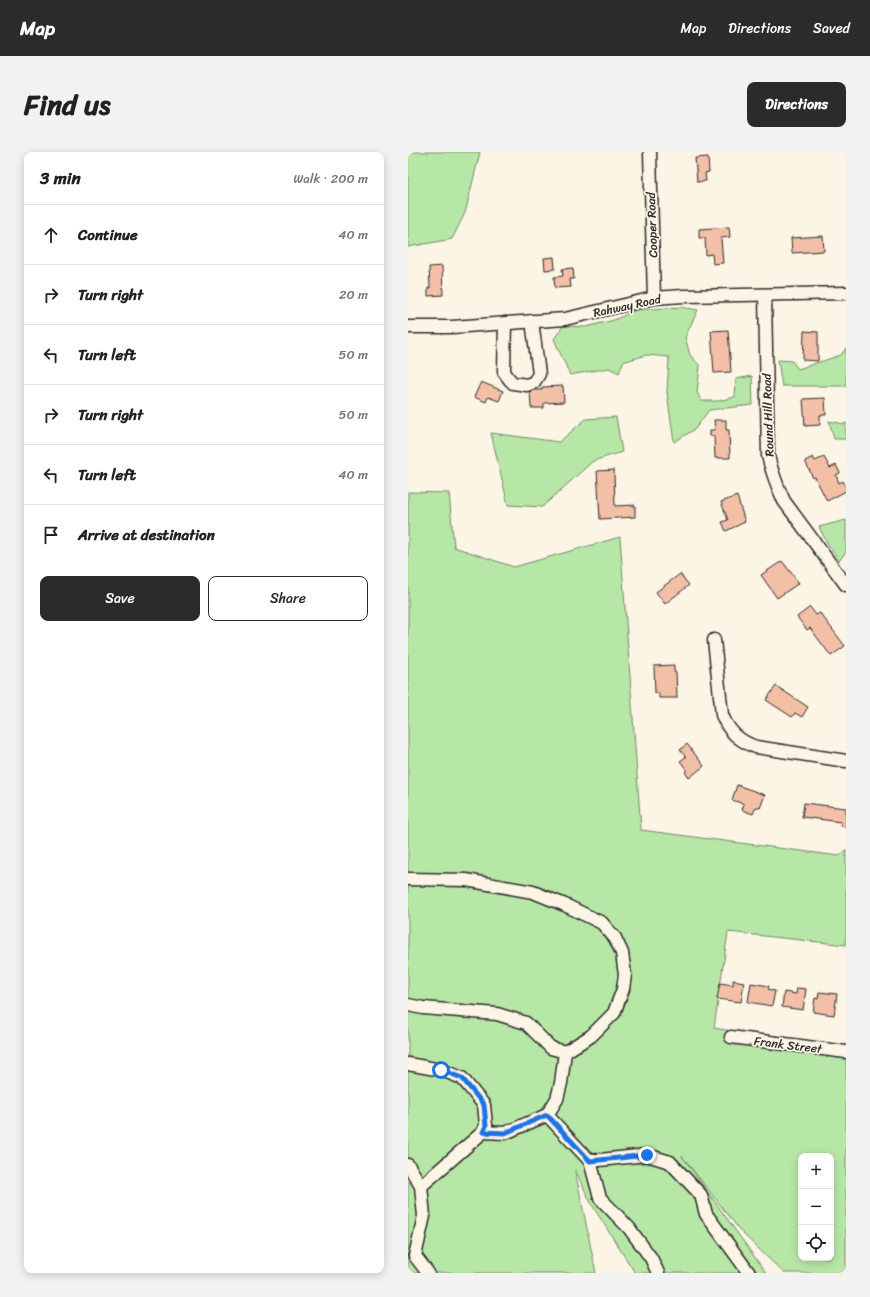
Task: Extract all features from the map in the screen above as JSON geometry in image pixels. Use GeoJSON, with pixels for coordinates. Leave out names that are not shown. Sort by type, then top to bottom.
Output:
{"type":"FeatureCollection","features":[{"type":"Feature","properties":{"kind":"street","name":"Cooper Road"},"geometry":{"type":"LineString","coordinates":[[650,152],[654,298]]}},
{"type":"Feature","properties":{"kind":"street","name":"Rahway Road"},"geometry":{"type":"LineString","coordinates":[[408,327],[452,327],[565,319],[654,298],[683,296],[846,293]]}},
{"type":"Feature","properties":{"kind":"street","name":"Round Hill Road"},"geometry":{"type":"LineString","coordinates":[[765,295],[768,456],[776,486],[784,501],[846,585]]}},
{"type":"Feature","properties":{"kind":"street"},"geometry":{"type":"LineString","coordinates":[[505,323],[504,372],[513,383],[527,385],[534,382],[539,374],[532,321]]}},
{"type":"Feature","properties":{"kind":"street"},"geometry":{"type":"LineString","coordinates":[[714,640],[722,715],[731,732],[738,739],[746,744],[756,747],[846,761]]}},
{"type":"Feature","properties":{"kind":"street"},"geometry":{"type":"LineString","coordinates":[[408,879],[466,880],[533,892],[565,905],[602,924],[615,938],[622,953],[625,975],[623,989],[614,1013],[591,1036],[565,1052],[551,1048],[526,1022],[497,1014],[408,1005]]}},
{"type":"Feature","properties":{"kind":"street","name":"Frank Street"},"geometry":{"type":"LineString","coordinates":[[731,1037],[846,1052]]}},
{"type":"Feature","properties":{"kind":"street"},"geometry":{"type":"LineString","coordinates":[[483,1132],[505,1133],[547,1115],[557,1099],[561,1083],[565,1052]]}},
{"type":"Feature","properties":{"kind":"street"},"geometry":{"type":"LineString","coordinates":[[408,1064],[441,1070],[462,1078],[484,1105],[486,1126],[483,1132],[422,1186]]}},
{"type":"Feature","properties":{"kind":"street"},"geometry":{"type":"LineString","coordinates":[[547,1115],[590,1161],[600,1198],[629,1228],[651,1258],[658,1273]]}},
{"type":"Feature","properties":{"kind":"street"},"geometry":{"type":"LineString","coordinates":[[590,1161],[647,1155],[670,1162],[701,1195],[706,1214],[749,1273]]}},
{"type":"Feature","properties":{"kind":"street"},"geometry":{"type":"LineString","coordinates":[[408,1165],[422,1186],[424,1216],[412,1256],[428,1273]]}},
{"type":"Feature","properties":{"kind":"green space"},"geometry":{"type":"Polygon","coordinates":[[[408,152],[480,152],[465,213],[452,239],[408,247],[408,152]]]}},
{"type":"Feature","properties":{"kind":"green space"},"geometry":{"type":"Polygon","coordinates":[[[681,307],[698,310],[685,337],[690,355],[700,366],[697,392],[701,401],[718,401],[735,397],[736,379],[752,376],[753,405],[709,410],[695,429],[674,442],[667,393],[669,357],[646,355],[623,362],[619,373],[609,368],[570,375],[554,339],[563,326],[586,327],[614,320],[636,310],[681,307]]]}},
{"type":"Feature","properties":{"kind":"green space"},"geometry":{"type":"Polygon","coordinates":[[[846,348],[846,386],[782,386],[778,360],[792,361],[798,369],[841,355],[846,348]]]}},
{"type":"Feature","properties":{"kind":"green space"},"geometry":{"type":"Polygon","coordinates":[[[616,417],[622,452],[593,461],[542,507],[508,505],[491,433],[559,442],[586,419],[616,417]]]}},
{"type":"Feature","properties":{"kind":"green space"},"geometry":{"type":"Polygon","coordinates":[[[829,421],[844,424],[846,423],[846,439],[834,439],[829,421]]]}},
{"type":"Feature","properties":{"kind":"green space"},"geometry":{"type":"Polygon","coordinates":[[[408,492],[449,493],[454,547],[514,567],[620,537],[641,830],[839,856],[846,850],[846,945],[728,932],[714,1028],[846,1050],[846,1273],[784,1273],[742,1233],[682,1156],[766,1273],[635,1273],[592,1205],[575,1170],[596,1273],[408,1273],[408,492]]]}},
{"type":"Feature","properties":{"kind":"green space"},"geometry":{"type":"Polygon","coordinates":[[[846,520],[846,552],[839,561],[819,527],[846,520]]]}},
{"type":"Feature","properties":{"kind":"building"},"geometry":{"type":"Polygon","coordinates":[[[708,157],[709,172],[705,173],[706,181],[697,182],[695,158],[708,157]]]}},
{"type":"Feature","properties":{"kind":"building"},"geometry":{"type":"Polygon","coordinates":[[[729,227],[730,237],[721,238],[723,263],[713,264],[712,254],[706,255],[705,238],[699,238],[699,229],[729,227]]]}},
{"type":"Feature","properties":{"kind":"building"},"geometry":{"type":"Polygon","coordinates":[[[823,236],[824,251],[792,253],[791,238],[823,236]]]}},
{"type":"Feature","properties":{"kind":"building"},"geometry":{"type":"Polygon","coordinates":[[[554,257],[555,269],[545,270],[544,258],[554,257]]]}},
{"type":"Feature","properties":{"kind":"building"},"geometry":{"type":"Polygon","coordinates":[[[442,266],[443,295],[428,296],[428,288],[430,288],[429,267],[442,266]]]}},
{"type":"Feature","properties":{"kind":"building"},"geometry":{"type":"Polygon","coordinates":[[[573,268],[574,279],[570,279],[571,287],[555,288],[554,277],[563,276],[562,269],[573,268]]]}},
{"type":"Feature","properties":{"kind":"building"},"geometry":{"type":"Polygon","coordinates":[[[728,330],[731,372],[714,373],[711,331],[728,330]]]}},
{"type":"Feature","properties":{"kind":"building"},"geometry":{"type":"Polygon","coordinates":[[[804,331],[818,332],[818,361],[803,360],[804,331]]]}},
{"type":"Feature","properties":{"kind":"building"},"geometry":{"type":"Polygon","coordinates":[[[481,382],[503,391],[499,401],[488,397],[486,402],[474,397],[481,382]]]}},
{"type":"Feature","properties":{"kind":"building"},"geometry":{"type":"Polygon","coordinates":[[[563,386],[564,402],[544,403],[544,408],[531,408],[530,390],[542,390],[542,387],[563,386]]]}},
{"type":"Feature","properties":{"kind":"building"},"geometry":{"type":"Polygon","coordinates":[[[825,398],[826,415],[820,415],[820,425],[805,426],[803,399],[825,398]]]}},
{"type":"Feature","properties":{"kind":"building"},"geometry":{"type":"Polygon","coordinates":[[[714,420],[726,420],[726,430],[729,430],[730,458],[715,458],[714,436],[710,436],[710,430],[715,430],[714,420]]]}},
{"type":"Feature","properties":{"kind":"building"},"geometry":{"type":"Polygon","coordinates":[[[813,457],[815,461],[824,457],[830,468],[836,465],[840,473],[836,475],[839,483],[843,481],[846,491],[827,501],[805,461],[813,457]]]}},
{"type":"Feature","properties":{"kind":"building"},"geometry":{"type":"Polygon","coordinates":[[[614,470],[615,506],[635,505],[635,517],[600,519],[597,471],[614,470]]]}},
{"type":"Feature","properties":{"kind":"building"},"geometry":{"type":"Polygon","coordinates":[[[737,496],[745,522],[726,531],[722,522],[728,520],[721,502],[737,496]]]}},
{"type":"Feature","properties":{"kind":"building"},"geometry":{"type":"Polygon","coordinates":[[[782,561],[799,583],[777,598],[761,575],[782,561]]]}},
{"type":"Feature","properties":{"kind":"building"},"geometry":{"type":"Polygon","coordinates":[[[680,574],[689,585],[665,604],[656,592],[680,574]]]}},
{"type":"Feature","properties":{"kind":"building"},"geometry":{"type":"Polygon","coordinates":[[[810,607],[816,615],[820,613],[845,646],[831,656],[810,628],[807,630],[797,617],[810,607]]]}},
{"type":"Feature","properties":{"kind":"building"},"geometry":{"type":"Polygon","coordinates":[[[674,665],[674,672],[676,672],[677,698],[659,698],[659,693],[655,693],[654,666],[674,665]]]}},
{"type":"Feature","properties":{"kind":"building"},"geometry":{"type":"Polygon","coordinates":[[[776,686],[808,707],[802,717],[795,713],[792,717],[766,700],[776,686]]]}},
{"type":"Feature","properties":{"kind":"building"},"geometry":{"type":"Polygon","coordinates":[[[687,744],[704,766],[689,778],[685,772],[687,770],[680,761],[686,757],[680,750],[687,744]]]}},
{"type":"Feature","properties":{"kind":"building"},"geometry":{"type":"Polygon","coordinates":[[[737,785],[765,795],[760,808],[756,807],[753,814],[742,810],[744,804],[732,800],[737,785]]]}},
{"type":"Feature","properties":{"kind":"building"},"geometry":{"type":"Polygon","coordinates":[[[804,803],[846,808],[846,827],[841,826],[841,822],[802,817],[804,803]]]}},
{"type":"Feature","properties":{"kind":"building"},"geometry":{"type":"Polygon","coordinates":[[[733,980],[744,982],[741,1002],[717,999],[720,983],[733,985],[733,980]]]}},
{"type":"Feature","properties":{"kind":"building"},"geometry":{"type":"Polygon","coordinates":[[[751,983],[769,986],[768,989],[775,991],[772,1006],[748,1002],[751,983]]]}},
{"type":"Feature","properties":{"kind":"building"},"geometry":{"type":"Polygon","coordinates":[[[797,988],[806,989],[803,1010],[782,1007],[784,992],[796,994],[797,988]]]}},
{"type":"Feature","properties":{"kind":"building"},"geometry":{"type":"Polygon","coordinates":[[[819,992],[837,994],[834,1015],[813,1012],[815,998],[818,999],[819,992]]]}},
{"type":"Feature","properties":{"kind":"route"},"geometry":{"type":"LineString","coordinates":[[441,1070],[462,1078],[484,1105],[486,1126],[483,1132],[505,1133],[547,1115],[590,1161],[647,1155]]}}]}
